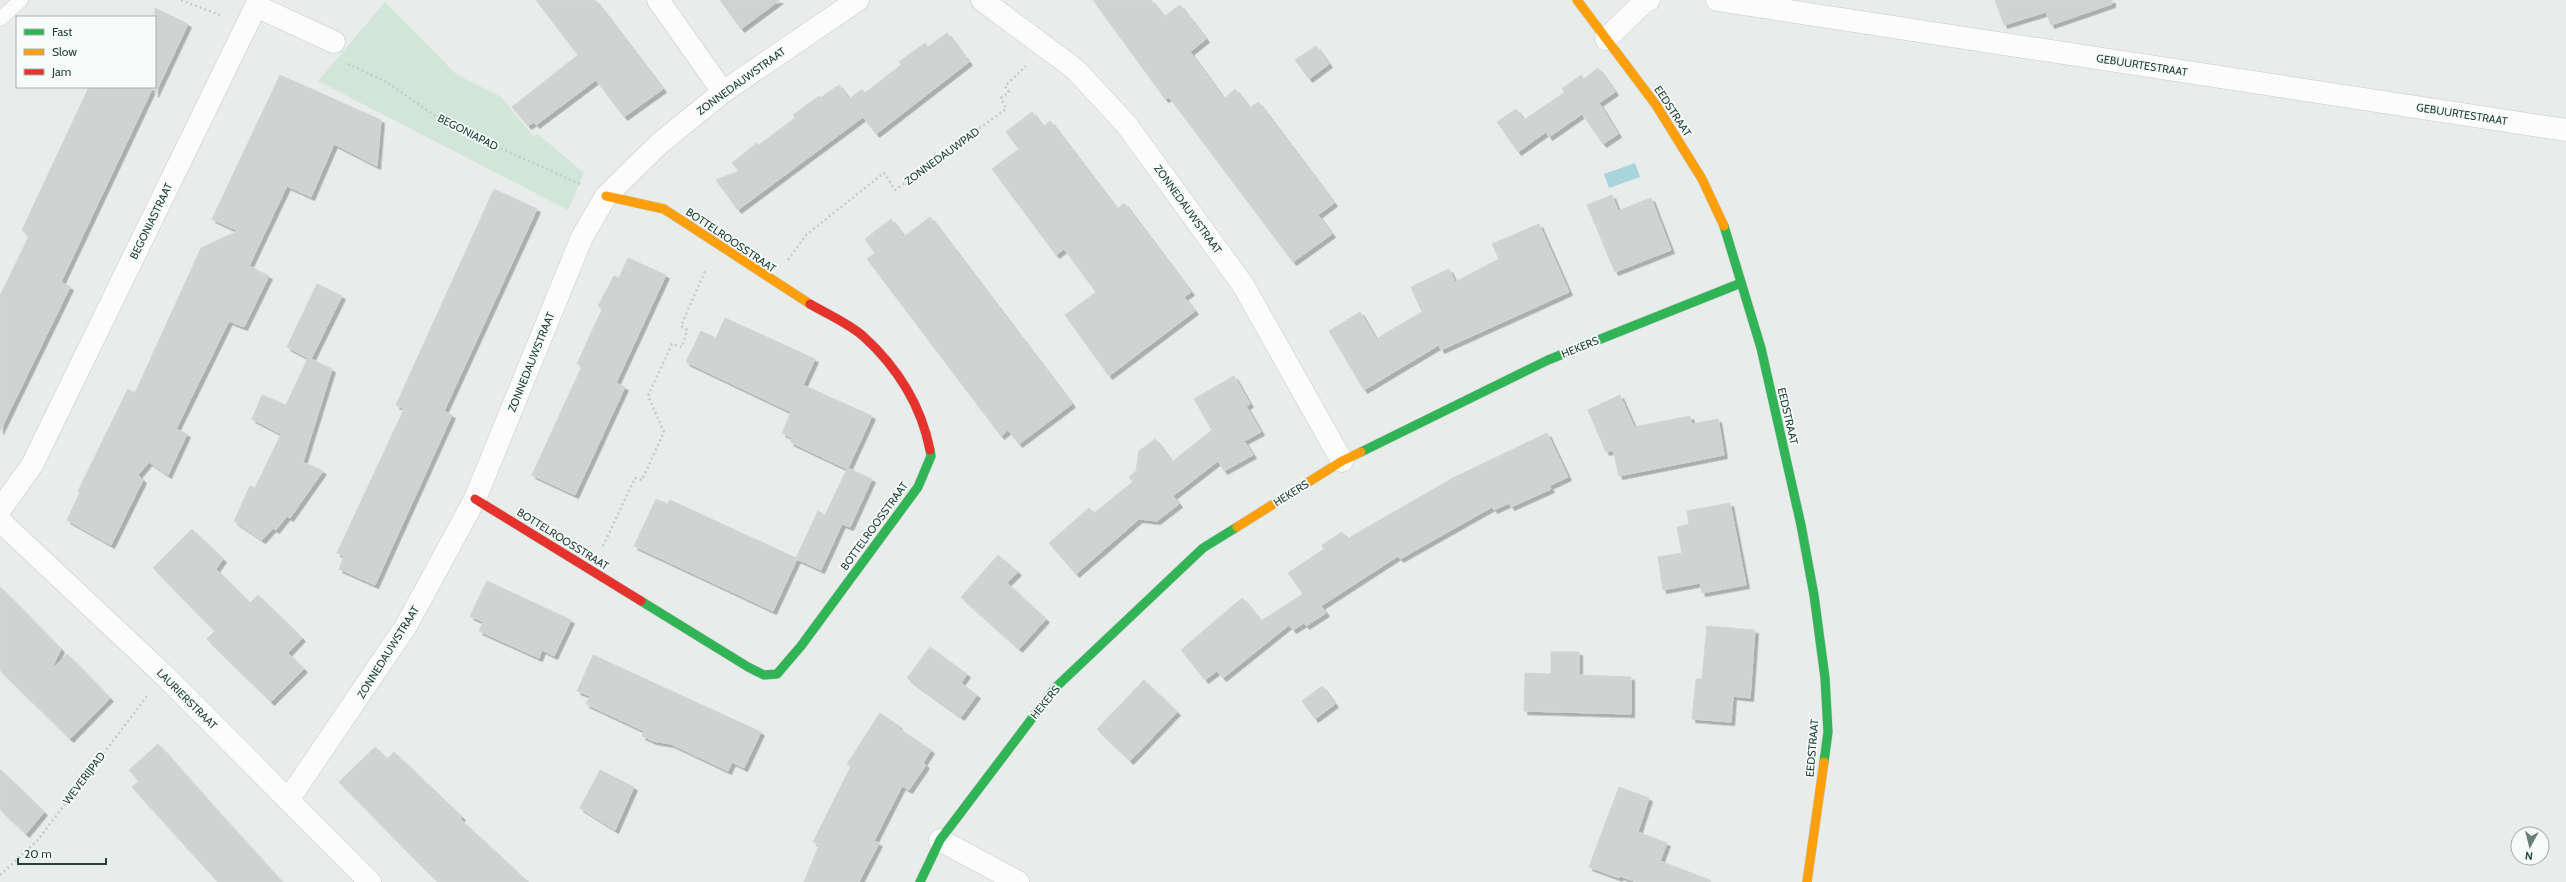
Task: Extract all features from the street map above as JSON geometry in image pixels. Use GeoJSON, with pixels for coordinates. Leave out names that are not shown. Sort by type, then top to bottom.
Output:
{"type":"FeatureCollection","features":[{"type":"Feature","properties":{"kind":"street"},"geometry":{"type":"LineString","coordinates":[[658,0],[723,92]]}},
{"type":"Feature","properties":{"kind":"street","name":"ZONNEDAUWSTRAAT"},"geometry":{"type":"LineString","coordinates":[[288,800],[406,626],[475,499],[582,237],[606,196],[659,144],[723,92],[858,0]]}},
{"type":"Feature","properties":{"kind":"street","name":"ZONNEDAUWSTRAAT"},"geometry":{"type":"LineString","coordinates":[[982,0],[1046,49],[1075,69],[1126,124],[1243,285],[1342,461]]}},
{"type":"Feature","properties":{"kind":"street","name":"EEDSTRAAT"},"geometry":{"type":"LineString","coordinates":[[1577,0],[1656,105],[1702,179],[1726,230],[1761,348],[1801,525],[1814,595],[1826,678],[1828,732],[1812,858],[1807,882]]}},
{"type":"Feature","properties":{"kind":"street"},"geometry":{"type":"LineString","coordinates":[[1606,39],[1644,2],[1648,0]]}},
{"type":"Feature","properties":{"kind":"street","name":"GEBUURTESTRAAT"},"geometry":{"type":"LineString","coordinates":[[1717,0],[2566,130]]}},
{"type":"Feature","properties":{"kind":"street"},"geometry":{"type":"LineString","coordinates":[[256,6],[334,42]]}},
{"type":"Feature","properties":{"kind":"street","name":"BEGONIASTRAAT"},"geometry":{"type":"LineString","coordinates":[[0,510],[32,464],[256,6]]}},
{"type":"Feature","properties":{"kind":"street","name":"BOTTELROOSSTRAAT"},"geometry":{"type":"LineString","coordinates":[[475,499],[748,667],[764,675],[777,674],[801,646],[918,487],[931,456],[925,425],[906,385],[862,335],[773,282],[664,209],[606,196]]}},
{"type":"Feature","properties":{"kind":"street","name":"HEKERS"},"geometry":{"type":"LineString","coordinates":[[920,882],[940,840],[1055,688],[1203,548],[1342,461],[1548,360],[1741,282]]}},
{"type":"Feature","properties":{"kind":"street","name":"LAURIERSTRAAT"},"geometry":{"type":"LineString","coordinates":[[0,521],[164,675],[370,882]]}},
{"type":"Feature","properties":{"kind":"street"},"geometry":{"type":"LineString","coordinates":[[940,840],[1018,882]]}},
{"type":"Feature","properties":{"kind":"lane"},"geometry":{"type":"LineString","coordinates":[[0,18],[21,0]]}},
{"type":"Feature","properties":{"kind":"path"},"geometry":{"type":"LineString","coordinates":[[181,0],[220,17],[256,6]]}},
{"type":"Feature","properties":{"kind":"path","name":"BEGONIAPAD"},"geometry":{"type":"LineString","coordinates":[[334,42],[353,48],[346,63],[385,81],[447,124],[606,196]]}},
{"type":"Feature","properties":{"kind":"path","name":"ZONNEDAUWPAD"},"geometry":{"type":"LineString","coordinates":[[773,282],[806,234],[884,173],[896,190],[1006,109],[1001,98],[1009,92],[1005,86],[1046,49]]}},
{"type":"Feature","properties":{"kind":"path"},"geometry":{"type":"LineString","coordinates":[[592,571],[636,478],[642,480],[664,432],[648,396],[672,344],[682,347],[687,330],[681,326],[717,244]]}},
{"type":"Feature","properties":{"kind":"path","name":"WEVERIJPAD"},"geometry":{"type":"LineString","coordinates":[[0,875],[37,841],[101,755],[164,675]]}},
{"type":"Feature","properties":{"kind":"green space"},"geometry":{"type":"Polygon","coordinates":[[[385,2],[457,75],[501,97],[533,136],[538,134],[584,173],[568,210],[318,81],[385,2]]]}},
{"type":"Feature","properties":{"kind":"water"},"geometry":{"type":"Polygon","coordinates":[[[1635,163],[1640,177],[1609,188],[1604,174],[1635,163]]]}},
{"type":"Feature","properties":{"kind":"building"},"geometry":{"type":"Polygon","coordinates":[[[536,0],[595,0],[663,89],[624,117],[596,80],[536,125],[534,122],[528,126],[512,107],[578,55],[536,0]]]}},
{"type":"Feature","properties":{"kind":"building"},"geometry":{"type":"Polygon","coordinates":[[[720,0],[780,0],[741,29],[720,0]]]}},
{"type":"Feature","properties":{"kind":"building"},"geometry":{"type":"Polygon","coordinates":[[[1093,0],[1151,0],[1164,17],[1180,5],[1206,39],[1190,52],[1224,99],[1235,89],[1250,108],[1258,102],[1334,203],[1318,215],[1332,234],[1293,262],[1169,97],[1165,99],[1093,0]]]}},
{"type":"Feature","properties":{"kind":"building"},"geometry":{"type":"Polygon","coordinates":[[[1995,0],[2112,0],[2112,4],[2051,25],[2046,12],[2004,25],[1995,0]]]}},
{"type":"Feature","properties":{"kind":"building"},"geometry":{"type":"Polygon","coordinates":[[[155,8],[188,24],[155,94],[156,16],[155,8]]]}},
{"type":"Feature","properties":{"kind":"building"},"geometry":{"type":"Polygon","coordinates":[[[947,33],[969,62],[876,134],[863,117],[738,210],[716,180],[739,171],[732,163],[757,143],[759,145],[795,118],[793,115],[819,96],[820,98],[839,85],[849,99],[862,89],[865,93],[901,65],[899,62],[925,43],[928,47],[947,33]]]}},
{"type":"Feature","properties":{"kind":"building"},"geometry":{"type":"Polygon","coordinates":[[[1316,46],[1329,64],[1309,79],[1295,60],[1316,46]]]}},
{"type":"Feature","properties":{"kind":"building"},"geometry":{"type":"Polygon","coordinates":[[[1598,68],[1615,92],[1599,103],[1618,134],[1603,144],[1582,114],[1549,137],[1546,132],[1518,152],[1497,122],[1516,109],[1524,120],[1565,92],[1562,89],[1581,75],[1584,79],[1598,68]]]}},
{"type":"Feature","properties":{"kind":"building"},"geometry":{"type":"Polygon","coordinates":[[[280,75],[381,120],[377,166],[334,144],[311,197],[287,186],[249,266],[269,276],[244,327],[229,321],[176,429],[187,434],[168,475],[149,462],[138,475],[143,480],[111,545],[67,520],[80,492],[78,491],[128,389],[135,393],[201,248],[238,231],[212,219],[280,75]]]}},
{"type":"Feature","properties":{"kind":"building"},"geometry":{"type":"Polygon","coordinates":[[[89,88],[153,88],[61,282],[70,287],[0,431],[0,296],[29,236],[22,230],[89,88]]]}},
{"type":"Feature","properties":{"kind":"building"},"geometry":{"type":"Polygon","coordinates":[[[1032,112],[1043,127],[1050,121],[1117,209],[1124,203],[1191,292],[1184,297],[1195,311],[1109,376],[1065,315],[1096,292],[1064,249],[1056,255],[992,169],[1019,149],[1006,132],[1032,112]]]}},
{"type":"Feature","properties":{"kind":"building"},"geometry":{"type":"Polygon","coordinates":[[[494,189],[537,209],[444,411],[452,415],[375,585],[339,569],[344,556],[337,553],[404,409],[396,405],[494,189]]]}},
{"type":"Feature","properties":{"kind":"building"},"geometry":{"type":"Polygon","coordinates":[[[1612,195],[1618,211],[1651,198],[1671,250],[1615,272],[1587,205],[1612,195]]]}},
{"type":"Feature","properties":{"kind":"building"},"geometry":{"type":"Polygon","coordinates":[[[930,217],[1072,404],[1019,444],[1008,430],[1001,436],[867,259],[875,253],[865,239],[891,219],[904,237],[930,217]]]}},
{"type":"Feature","properties":{"kind":"building"},"geometry":{"type":"Polygon","coordinates":[[[1539,224],[1569,292],[1441,350],[1439,345],[1364,390],[1329,331],[1360,312],[1376,339],[1422,312],[1411,287],[1449,269],[1455,282],[1499,259],[1492,244],[1539,224]]]}},
{"type":"Feature","properties":{"kind":"building"},"geometry":{"type":"Polygon","coordinates":[[[628,258],[666,275],[616,383],[625,387],[575,495],[532,475],[582,366],[577,364],[602,309],[598,306],[614,276],[619,278],[628,258]]]}},
{"type":"Feature","properties":{"kind":"building"},"geometry":{"type":"Polygon","coordinates":[[[317,284],[342,296],[311,359],[332,369],[303,462],[323,471],[290,518],[287,516],[276,530],[273,528],[262,540],[234,521],[250,486],[255,488],[281,434],[252,419],[262,395],[286,405],[308,358],[287,347],[317,284]]]}},
{"type":"Feature","properties":{"kind":"building"},"geometry":{"type":"Polygon","coordinates":[[[725,318],[815,359],[803,385],[872,416],[848,468],[872,479],[850,527],[842,524],[821,570],[797,559],[773,611],[634,546],[656,499],[668,504],[670,500],[796,558],[818,511],[825,515],[847,469],[790,442],[792,438],[782,433],[791,412],[686,362],[701,331],[716,338],[725,318]]]}},
{"type":"Feature","properties":{"kind":"building"},"geometry":{"type":"Polygon","coordinates":[[[1234,376],[1250,404],[1246,406],[1261,432],[1244,441],[1253,455],[1224,471],[1218,461],[1173,496],[1179,504],[1157,521],[1139,519],[1076,574],[1049,543],[1089,508],[1094,513],[1133,482],[1129,477],[1136,471],[1139,451],[1155,439],[1172,462],[1212,430],[1194,399],[1234,376]]]}},
{"type":"Feature","properties":{"kind":"building"},"geometry":{"type":"Polygon","coordinates":[[[1620,395],[1634,427],[1690,416],[1692,424],[1718,419],[1724,455],[1619,476],[1613,450],[1606,452],[1588,410],[1620,395]]]}},
{"type":"Feature","properties":{"kind":"building"},"geometry":{"type":"Polygon","coordinates":[[[1547,433],[1568,477],[1549,486],[1551,489],[1511,507],[1509,503],[1494,510],[1492,507],[1400,559],[1398,556],[1321,606],[1326,613],[1306,626],[1304,623],[1293,630],[1289,625],[1223,678],[1217,671],[1205,680],[1181,650],[1242,598],[1261,621],[1303,594],[1288,573],[1324,549],[1322,545],[1342,532],[1347,539],[1453,478],[1547,433]]]}},
{"type":"Feature","properties":{"kind":"building"},"geometry":{"type":"Polygon","coordinates":[[[1730,503],[1746,585],[1702,593],[1700,583],[1663,590],[1658,557],[1682,553],[1677,527],[1689,524],[1687,511],[1730,503]]]}},
{"type":"Feature","properties":{"kind":"building"},"geometry":{"type":"Polygon","coordinates":[[[192,529],[223,559],[216,569],[250,603],[258,595],[302,638],[288,653],[304,669],[271,702],[207,639],[215,631],[153,568],[192,529]]]}},
{"type":"Feature","properties":{"kind":"building"},"geometry":{"type":"Polygon","coordinates":[[[998,555],[1018,572],[1007,583],[1046,619],[1019,649],[961,597],[998,555]]]}},
{"type":"Feature","properties":{"kind":"building"},"geometry":{"type":"Polygon","coordinates":[[[487,581],[571,620],[554,656],[542,650],[539,658],[479,631],[483,622],[470,616],[487,581]]]}},
{"type":"Feature","properties":{"kind":"building"},"geometry":{"type":"Polygon","coordinates":[[[0,587],[61,649],[51,670],[67,654],[110,698],[70,739],[0,670],[0,587]]]}},
{"type":"Feature","properties":{"kind":"building"},"geometry":{"type":"Polygon","coordinates":[[[1707,626],[1755,630],[1750,698],[1733,696],[1731,722],[1692,719],[1696,679],[1702,679],[1707,626]]]}},
{"type":"Feature","properties":{"kind":"building"},"geometry":{"type":"Polygon","coordinates":[[[930,647],[967,674],[961,683],[977,695],[961,717],[907,678],[930,647]]]}},
{"type":"Feature","properties":{"kind":"building"},"geometry":{"type":"Polygon","coordinates":[[[1551,652],[1579,652],[1579,675],[1631,677],[1631,714],[1524,711],[1525,673],[1551,674],[1551,652]]]}},
{"type":"Feature","properties":{"kind":"building"},"geometry":{"type":"Polygon","coordinates":[[[593,655],[761,732],[744,768],[732,762],[728,771],[671,744],[653,741],[642,736],[644,731],[586,704],[590,696],[577,691],[593,655]]]}},
{"type":"Feature","properties":{"kind":"building"},"geometry":{"type":"Polygon","coordinates":[[[1144,680],[1177,712],[1130,761],[1097,729],[1144,680]]]}},
{"type":"Feature","properties":{"kind":"building"},"geometry":{"type":"Polygon","coordinates":[[[1322,686],[1335,704],[1315,719],[1302,701],[1322,686]]]}},
{"type":"Feature","properties":{"kind":"building"},"geometry":{"type":"Polygon","coordinates":[[[880,713],[899,726],[898,728],[931,750],[923,763],[926,765],[909,790],[902,786],[874,841],[879,843],[859,882],[804,882],[819,845],[813,842],[851,766],[847,764],[880,713]]]}},
{"type":"Feature","properties":{"kind":"building"},"geometry":{"type":"Polygon","coordinates":[[[158,744],[282,882],[218,882],[132,787],[139,781],[129,770],[158,744]]]}},
{"type":"Feature","properties":{"kind":"building"},"geometry":{"type":"Polygon","coordinates":[[[375,747],[387,759],[394,752],[462,817],[460,819],[528,882],[438,882],[339,782],[375,747]]]}},
{"type":"Feature","properties":{"kind":"building"},"geometry":{"type":"Polygon","coordinates":[[[0,769],[44,812],[26,834],[0,809],[0,769]]]}},
{"type":"Feature","properties":{"kind":"building"},"geometry":{"type":"Polygon","coordinates":[[[600,770],[634,787],[615,830],[580,808],[600,770]]]}},
{"type":"Feature","properties":{"kind":"building"},"geometry":{"type":"Polygon","coordinates":[[[1619,787],[1649,798],[1638,832],[1667,843],[1660,861],[1710,880],[1709,882],[1637,882],[1620,876],[1619,878],[1589,867],[1619,787]]]}},
{"type":"Feature","properties":{"kind":"traffic: fast"},"geometry":{"type":"LineString","coordinates":[[1724,226],[1761,348],[1801,525],[1814,595],[1825,678],[1828,732],[1824,762]]}},
{"type":"Feature","properties":{"kind":"traffic: fast"},"geometry":{"type":"LineString","coordinates":[[1361,452],[1548,360],[1741,283]]}},
{"type":"Feature","properties":{"kind":"traffic: fast"},"geometry":{"type":"LineString","coordinates":[[641,601],[748,667],[764,675],[777,674],[801,646],[918,487],[931,456],[930,450]]}},
{"type":"Feature","properties":{"kind":"traffic: fast"},"geometry":{"type":"LineString","coordinates":[[920,882],[940,840],[1055,688],[1203,548],[1237,527]]}},
{"type":"Feature","properties":{"kind":"traffic: slow"},"geometry":{"type":"LineString","coordinates":[[1577,0],[1656,105],[1702,179],[1724,226]]}},
{"type":"Feature","properties":{"kind":"traffic: slow"},"geometry":{"type":"LineString","coordinates":[[606,196],[664,209],[810,304]]}},
{"type":"Feature","properties":{"kind":"traffic: slow"},"geometry":{"type":"LineString","coordinates":[[1237,527],[1342,461],[1361,452]]}},
{"type":"Feature","properties":{"kind":"traffic: slow"},"geometry":{"type":"LineString","coordinates":[[1807,882],[1824,762]]}},
{"type":"Feature","properties":{"kind":"traffic: jam"},"geometry":{"type":"LineString","coordinates":[[810,304],[857,331],[886,360],[906,387],[914,402],[926,433],[930,450]]}},
{"type":"Feature","properties":{"kind":"traffic: jam"},"geometry":{"type":"LineString","coordinates":[[475,499],[641,601]]}}]}
